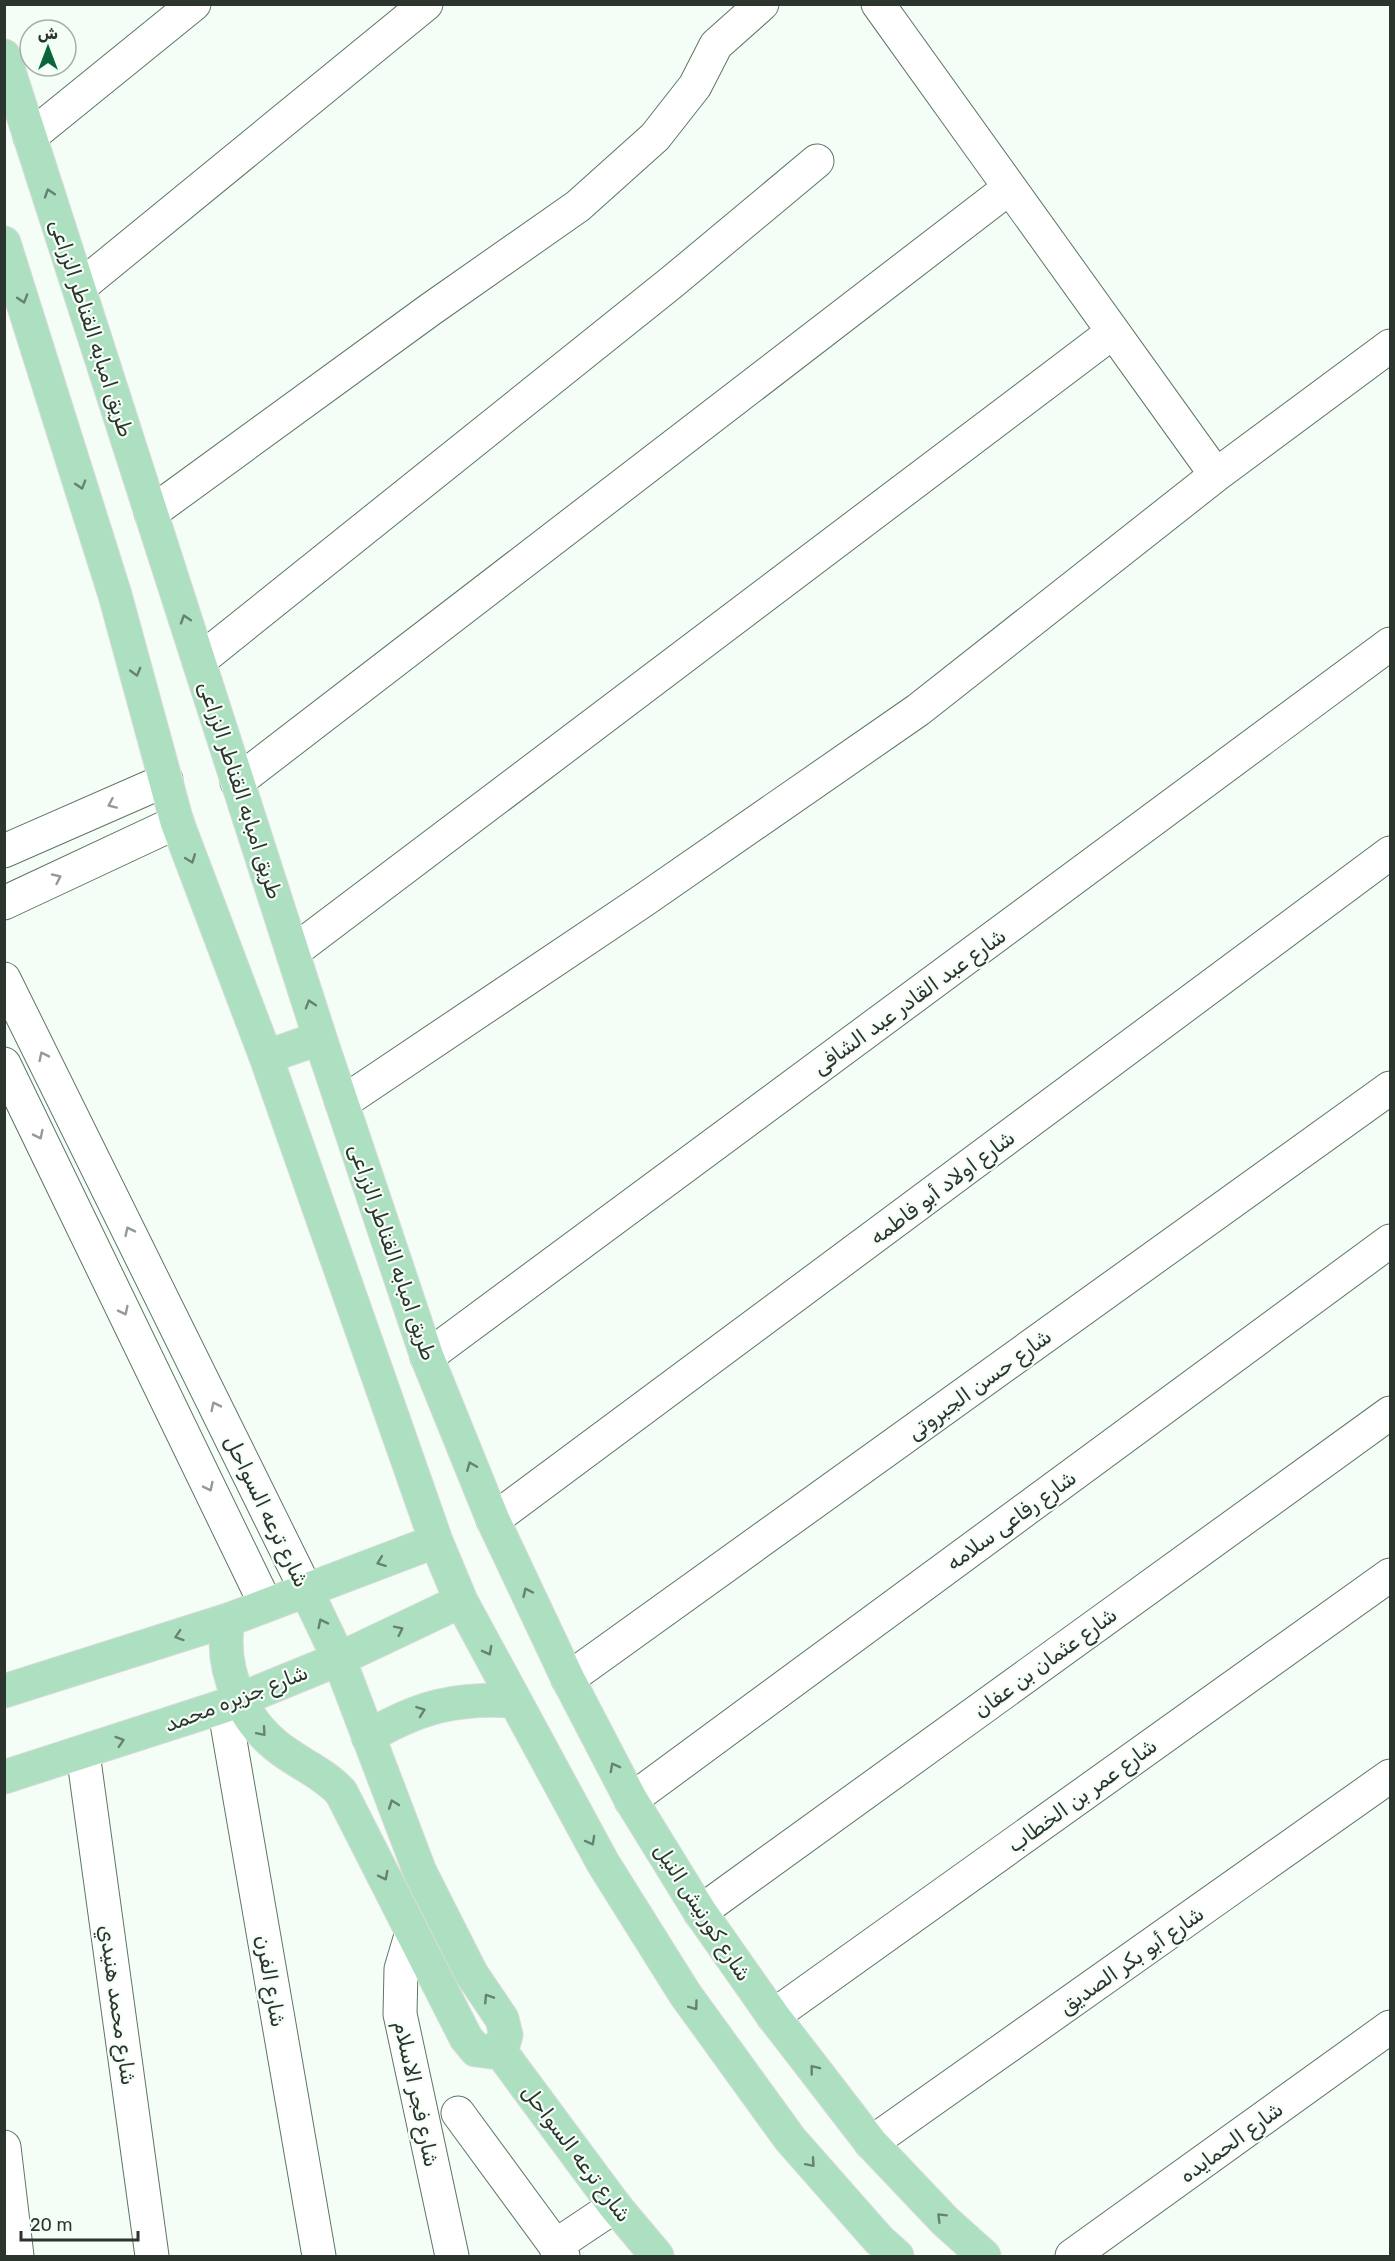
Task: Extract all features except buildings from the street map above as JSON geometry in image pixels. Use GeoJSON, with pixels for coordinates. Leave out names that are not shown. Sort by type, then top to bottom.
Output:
{"type":"FeatureCollection","features":[{"type":"Feature","properties":{"kind":"main road","name":"طريق امبابه القناطر الزراعى"},"geometry":{"type":"LineString","coordinates":[[4,56],[320,1038],[427,1357],[493,1520]]}},
{"type":"Feature","properties":{"kind":"main road"},"geometry":{"type":"LineString","coordinates":[[4,243],[115,595],[177,822],[266,1057],[436,1541],[461,1601],[603,1863],[685,1994],[790,2139],[879,2240],[897,2256]]}},
{"type":"Feature","properties":{"kind":"main road"},"geometry":{"type":"LineString","coordinates":[[266,1057],[320,1038]]}},
{"type":"Feature","properties":{"kind":"main road","name":"شارع كورنيش النيل"},"geometry":{"type":"LineString","coordinates":[[493,1520],[568,1679],[631,1800],[700,1912],[773,2016],[871,2143],[945,2221],[984,2256]]}},
{"type":"Feature","properties":{"kind":"main road"},"geometry":{"type":"LineString","coordinates":[[4,1691],[228,1620],[436,1541]]}},
{"type":"Feature","properties":{"kind":"main road","name":"شارع ترعه السواحل"},"geometry":{"type":"LineString","coordinates":[[306,1590],[339,1659],[420,1872],[444,1923],[505,2027],[506,2035],[498,2048],[615,2206],[657,2256]]}},
{"type":"Feature","properties":{"kind":"main road","name":"شارع جزيره محمد"},"geometry":{"type":"LineString","coordinates":[[4,1777],[232,1703],[339,1659],[461,1601]]}},
{"type":"Feature","properties":{"kind":"main road"},"geometry":{"type":"LineString","coordinates":[[228,1620],[225,1636],[232,1703],[253,1721],[269,1740],[290,1756],[328,1778],[341,1792],[470,2044],[483,2053],[498,2048]]}},
{"type":"Feature","properties":{"kind":"main road"},"geometry":{"type":"LineString","coordinates":[[368,1737],[404,1717],[453,1702],[484,1699],[515,1701]]}},
{"type":"Feature","properties":{"kind":"street"},"geometry":{"type":"LineString","coordinates":[[30,137],[194,4]]}},
{"type":"Feature","properties":{"kind":"street"},"geometry":{"type":"LineString","coordinates":[[80,287],[426,4]]}},
{"type":"Feature","properties":{"kind":"street"},"geometry":{"type":"LineString","coordinates":[[151,513],[430,309],[578,206],[656,137],[694,86],[716,45],[762,4]]}},
{"type":"Feature","properties":{"kind":"street"},"geometry":{"type":"LineString","coordinates":[[878,4],[1216,476]]}},
{"type":"Feature","properties":{"kind":"street"},"geometry":{"type":"LineString","coordinates":[[199,661],[672,282],[817,161]]}},
{"type":"Feature","properties":{"kind":"street"},"geometry":{"type":"LineString","coordinates":[[237,782],[1009,188]]}},
{"type":"Feature","properties":{"kind":"street"},"geometry":{"type":"LineString","coordinates":[[294,952],[1113,332]]}},
{"type":"Feature","properties":{"kind":"street"},"geometry":{"type":"LineString","coordinates":[[342,1103],[644,900],[918,710],[1216,476],[1390,346]]}},
{"type":"Feature","properties":{"kind":"street","name":"شارع عبد القادر عبد الشافى"},"geometry":{"type":"LineString","coordinates":[[427,1357],[1390,645]]}},
{"type":"Feature","properties":{"kind":"street"},"geometry":{"type":"LineString","coordinates":[[4,851],[166,780]]}},
{"type":"Feature","properties":{"kind":"street"},"geometry":{"type":"LineString","coordinates":[[4,903],[177,822]]}},
{"type":"Feature","properties":{"kind":"street","name":"شارع اولاد أبو فاطمه"},"geometry":{"type":"LineString","coordinates":[[493,1520],[1390,854]]}},
{"type":"Feature","properties":{"kind":"street","name":"شارع ترعه السواحل"},"geometry":{"type":"LineString","coordinates":[[4,979],[306,1590]]}},
{"type":"Feature","properties":{"kind":"street","name":"شارع ترعه السواحل"},"geometry":{"type":"LineString","coordinates":[[4,1064],[266,1605]]}},
{"type":"Feature","properties":{"kind":"street","name":"شارع حسن الجبروتى"},"geometry":{"type":"LineString","coordinates":[[568,1679],[1390,1088]]}},
{"type":"Feature","properties":{"kind":"street","name":"شارع رفاعى سلامه"},"geometry":{"type":"LineString","coordinates":[[631,1800],[1390,1241]]}},
{"type":"Feature","properties":{"kind":"street","name":"شارع عثمان بن عفان"},"geometry":{"type":"LineString","coordinates":[[700,1912],[1390,1413]]}},
{"type":"Feature","properties":{"kind":"street","name":"شارع عمر بن الخطاب"},"geometry":{"type":"LineString","coordinates":[[773,2016],[1390,1575]]}},
{"type":"Feature","properties":{"kind":"street","name":"شارع الفرن"},"geometry":{"type":"LineString","coordinates":[[232,1703],[319,2256]]}},
{"type":"Feature","properties":{"kind":"street","name":"شارع محمد هنيدي"},"geometry":{"type":"LineString","coordinates":[[83,1753],[152,2256]]}},
{"type":"Feature","properties":{"kind":"street","name":"شارع أبو بكر الصديق"},"geometry":{"type":"LineString","coordinates":[[871,2143],[1390,1776]]}},
{"type":"Feature","properties":{"kind":"street","name":"شارع فجر الاسلام"},"geometry":{"type":"LineString","coordinates":[[412,1932],[400,1969],[400,2014],[452,2256]]}},
{"type":"Feature","properties":{"kind":"street","name":"شارع الحمايده"},"geometry":{"type":"LineString","coordinates":[[1072,2256],[1390,2027]]}},
{"type":"Feature","properties":{"kind":"street"},"geometry":{"type":"LineString","coordinates":[[458,2113],[559,2251],[615,2206]]}},
{"type":"Feature","properties":{"kind":"street"},"geometry":{"type":"LineString","coordinates":[[4,2147],[17,2256]]}}]}
